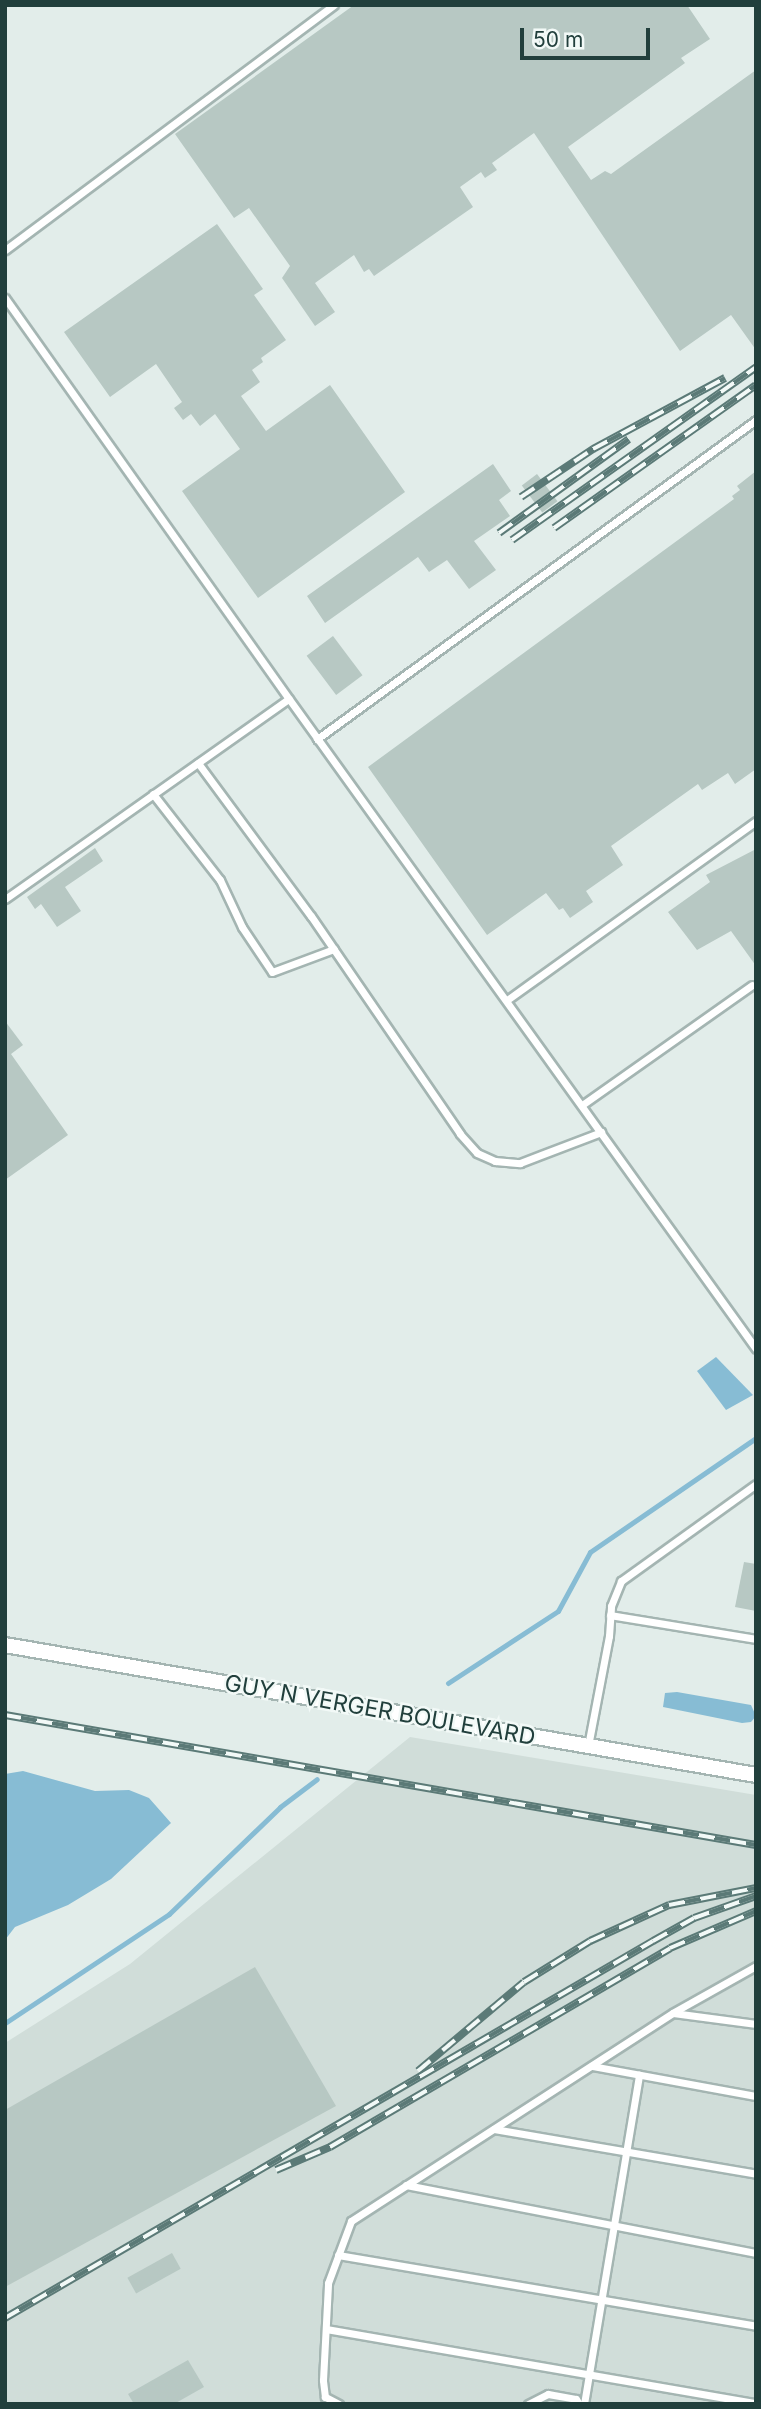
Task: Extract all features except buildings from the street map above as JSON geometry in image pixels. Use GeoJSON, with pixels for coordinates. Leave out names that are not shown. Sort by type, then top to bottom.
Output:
{"type":"FeatureCollection","features":[{"type":"Feature","properties":{"kind":"street","name":"GUY N VERGER BOULEVARD"},"geometry":{"type":"LineString","coordinates":[[5,1645],[756,1775]]}},
{"type":"Feature","properties":{"kind":"lane"},"geometry":{"type":"LineString","coordinates":[[5,250],[334,5]]}},
{"type":"Feature","properties":{"kind":"lane"},"geometry":{"type":"LineString","coordinates":[[5,298],[317,739],[754,1345]]}},
{"type":"Feature","properties":{"kind":"lane"},"geometry":{"type":"LineString","coordinates":[[317,739],[756,420]]}},
{"type":"Feature","properties":{"kind":"lane"},"geometry":{"type":"LineString","coordinates":[[5,900],[289,699]]}},
{"type":"Feature","properties":{"kind":"lane"},"geometry":{"type":"LineString","coordinates":[[198,763],[334,949],[460,1134],[477,1153],[495,1161],[520,1163],[601,1132]]}},
{"type":"Feature","properties":{"kind":"lane"},"geometry":{"type":"LineString","coordinates":[[153,794],[220,880],[243,927],[272,972],[334,949]]}},
{"type":"Feature","properties":{"kind":"lane"},"geometry":{"type":"LineString","coordinates":[[507,1000],[756,821]]}},
{"type":"Feature","properties":{"kind":"lane"},"geometry":{"type":"LineString","coordinates":[[582,1105],[752,985]]}},
{"type":"Feature","properties":{"kind":"lane"},"geometry":{"type":"LineString","coordinates":[[588,1746],[610,1615],[621,1581],[756,1484]]}},
{"type":"Feature","properties":{"kind":"lane"},"geometry":{"type":"LineString","coordinates":[[610,1615],[756,1639]]}},
{"type":"Feature","properties":{"kind":"lane"},"geometry":{"type":"LineString","coordinates":[[339,2404],[326,2397],[328,2283],[351,2221],[673,2013],[756,1966]]}},
{"type":"Feature","properties":{"kind":"lane"},"geometry":{"type":"LineString","coordinates":[[673,2013],[756,2024]]}},
{"type":"Feature","properties":{"kind":"lane"},"geometry":{"type":"LineString","coordinates":[[592,2066],[756,2096]]}},
{"type":"Feature","properties":{"kind":"lane"},"geometry":{"type":"LineString","coordinates":[[528,2404],[548,2394],[576,2399],[582,2404],[589,2376],[639,2075]]}},
{"type":"Feature","properties":{"kind":"lane"},"geometry":{"type":"LineString","coordinates":[[494,2129],[756,2174]]}},
{"type":"Feature","properties":{"kind":"lane"},"geometry":{"type":"LineString","coordinates":[[407,2185],[614,2228],[756,2253]]}},
{"type":"Feature","properties":{"kind":"lane"},"geometry":{"type":"LineString","coordinates":[[338,2255],[756,2326]]}},
{"type":"Feature","properties":{"kind":"lane"},"geometry":{"type":"LineString","coordinates":[[326,2329],[756,2403]]}},
{"type":"Feature","properties":{"kind":"shaded area"},"geometry":{"type":"Polygon","coordinates":[[[410,1737],[756,1795],[756,2404],[5,2404],[5,2043],[130,1964],[410,1737]]]}},
{"type":"Feature","properties":{"kind":"water"},"geometry":{"type":"Polygon","coordinates":[[[716,1357],[753,1395],[726,1410],[697,1371],[716,1357]]]}},
{"type":"Feature","properties":{"kind":"water"},"geometry":{"type":"Polygon","coordinates":[[[677,1692],[751,1705],[756,1716],[751,1722],[742,1723],[663,1707],[665,1693],[677,1692]]]}},
{"type":"Feature","properties":{"kind":"water"},"geometry":{"type":"Polygon","coordinates":[[[23,1771],[95,1791],[129,1790],[149,1798],[171,1823],[111,1879],[68,1905],[15,1927],[5,1940],[5,1774],[23,1771]]]}},
{"type":"Feature","properties":{"kind":"waterway"},"geometry":{"type":"LineString","coordinates":[[448,1683],[558,1611],[590,1552],[756,1438]]}},
{"type":"Feature","properties":{"kind":"waterway"},"geometry":{"type":"LineString","coordinates":[[5,2023],[169,1914],[280,1807],[317,1779]]}},
{"type":"Feature","properties":{"kind":"railway"},"geometry":{"type":"LineString","coordinates":[[512,540],[756,367]]}},
{"type":"Feature","properties":{"kind":"railway"},"geometry":{"type":"LineString","coordinates":[[521,497],[593,449],[725,378]]}},
{"type":"Feature","properties":{"kind":"railway"},"geometry":{"type":"LineString","coordinates":[[554,528],[756,385]]}},
{"type":"Feature","properties":{"kind":"railway"},"geometry":{"type":"LineString","coordinates":[[499,533],[629,439]]}},
{"type":"Feature","properties":{"kind":"railway"},"geometry":{"type":"LineString","coordinates":[[5,1715],[756,1845]]}},
{"type":"Feature","properties":{"kind":"railway"},"geometry":{"type":"LineString","coordinates":[[418,2071],[524,1982],[590,1941],[669,1905],[756,1888]]}},
{"type":"Feature","properties":{"kind":"railway"},"geometry":{"type":"LineString","coordinates":[[5,2318],[653,1941],[694,1918],[756,1896]]}},
{"type":"Feature","properties":{"kind":"railway"},"geometry":{"type":"LineString","coordinates":[[276,2170],[330,2147],[670,1948],[756,1911]]}}]}
